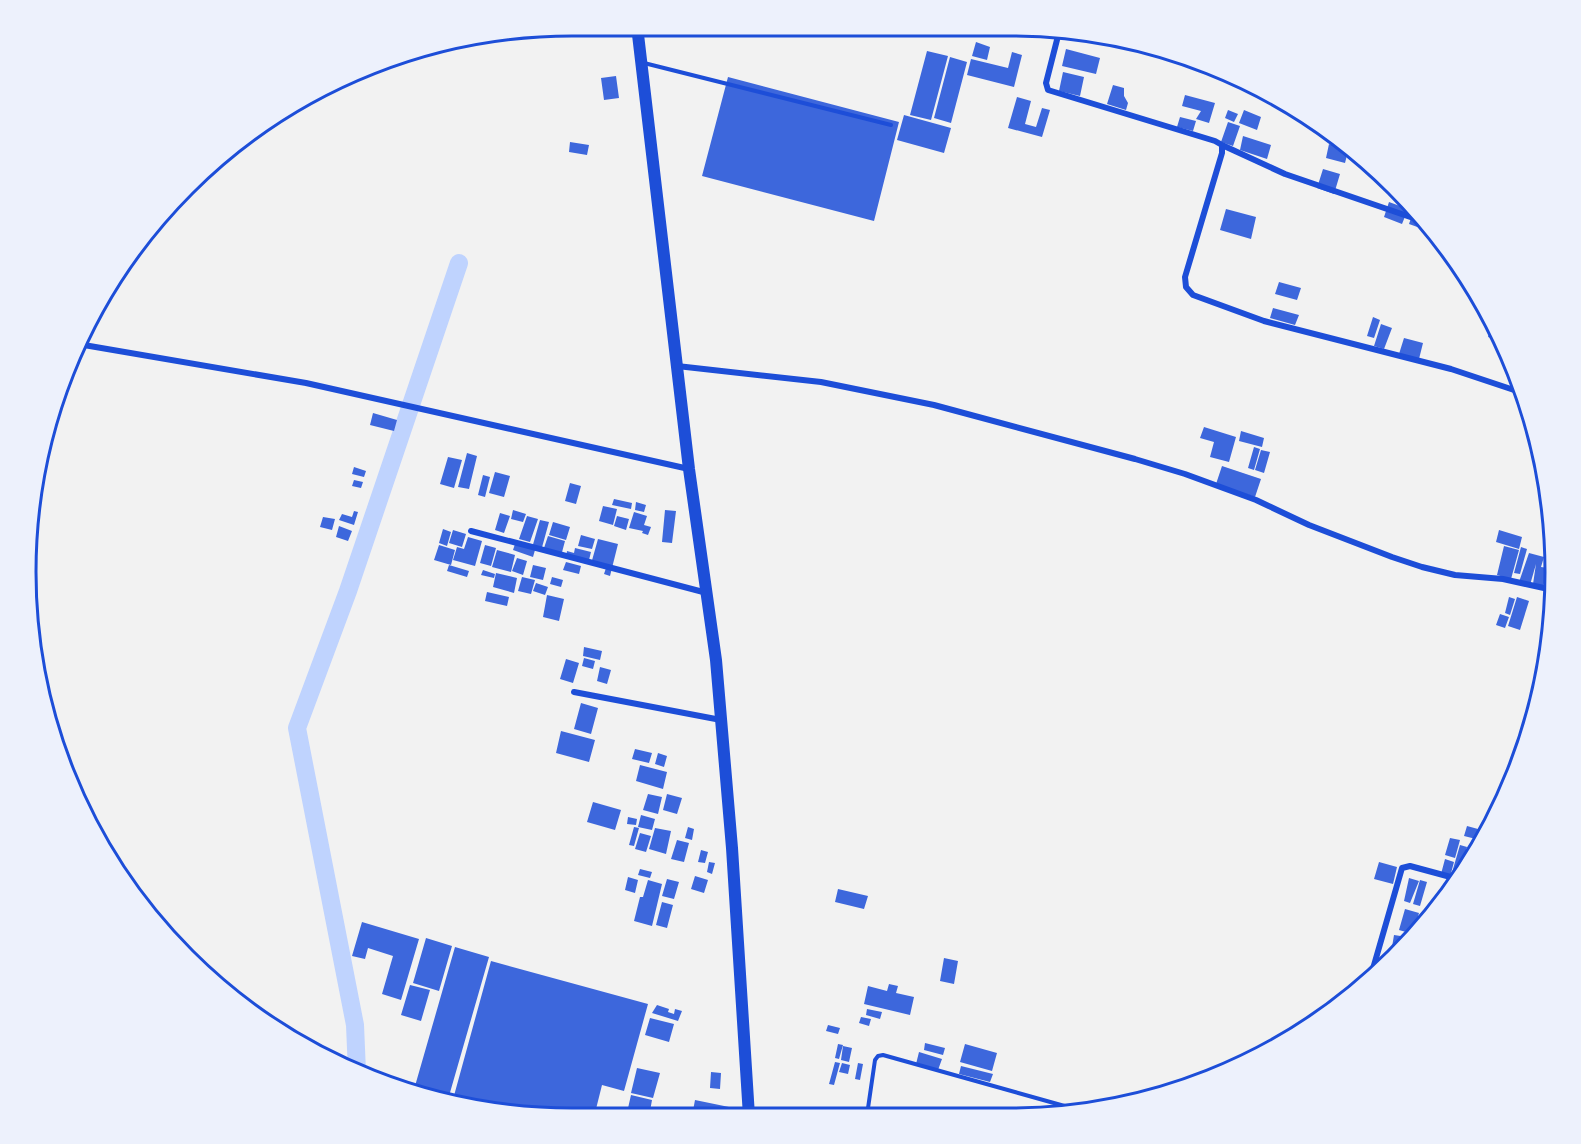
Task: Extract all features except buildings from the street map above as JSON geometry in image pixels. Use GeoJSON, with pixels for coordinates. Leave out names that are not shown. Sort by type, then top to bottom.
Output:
{"type":"FeatureCollection","features":[{"type":"Feature","properties":{"kind":"main road"},"geometry":{"type":"LineString","coordinates":[[638,36],[676,366],[708,593],[721,720],[733,860],[748,1108]]}},
{"type":"Feature","properties":{"kind":"street"},"geometry":{"type":"LineString","coordinates":[[1057,39],[1046,83],[1048,90],[1215,141],[1295,178],[1410,216]]}},
{"type":"Feature","properties":{"kind":"street"},"geometry":{"type":"LineString","coordinates":[[1222,145],[1222,153],[1185,277],[1185,287],[1192,295],[1264,321],[1451,369],[1513,390]]}},
{"type":"Feature","properties":{"kind":"street"},"geometry":{"type":"LineString","coordinates":[[86,345],[306,383],[689,469]]}},
{"type":"Feature","properties":{"kind":"street"},"geometry":{"type":"LineString","coordinates":[[676,366],[821,382],[934,405],[1177,472],[1422,567],[1455,575],[1503,579],[1545,588]]}},
{"type":"Feature","properties":{"kind":"street"},"geometry":{"type":"LineString","coordinates":[[471,531],[708,593]]}},
{"type":"Feature","properties":{"kind":"street"},"geometry":{"type":"LineString","coordinates":[[573,692],[721,720]]}},
{"type":"Feature","properties":{"kind":"street"},"geometry":{"type":"LineString","coordinates":[[1374,963],[1402,868],[1410,866],[1450,877]]}},
{"type":"Feature","properties":{"kind":"lane"},"geometry":{"type":"LineString","coordinates":[[641,62],[891,125]]}},
{"type":"Feature","properties":{"kind":"lane"},"geometry":{"type":"LineString","coordinates":[[868,1108],[875,1060],[878,1056],[883,1055],[1061,1105]]}},
{"type":"Feature","properties":{"kind":"waterway"},"geometry":{"type":"LineString","coordinates":[[357,1062],[355,1025],[297,728],[348,591],[459,263]]}}]}
